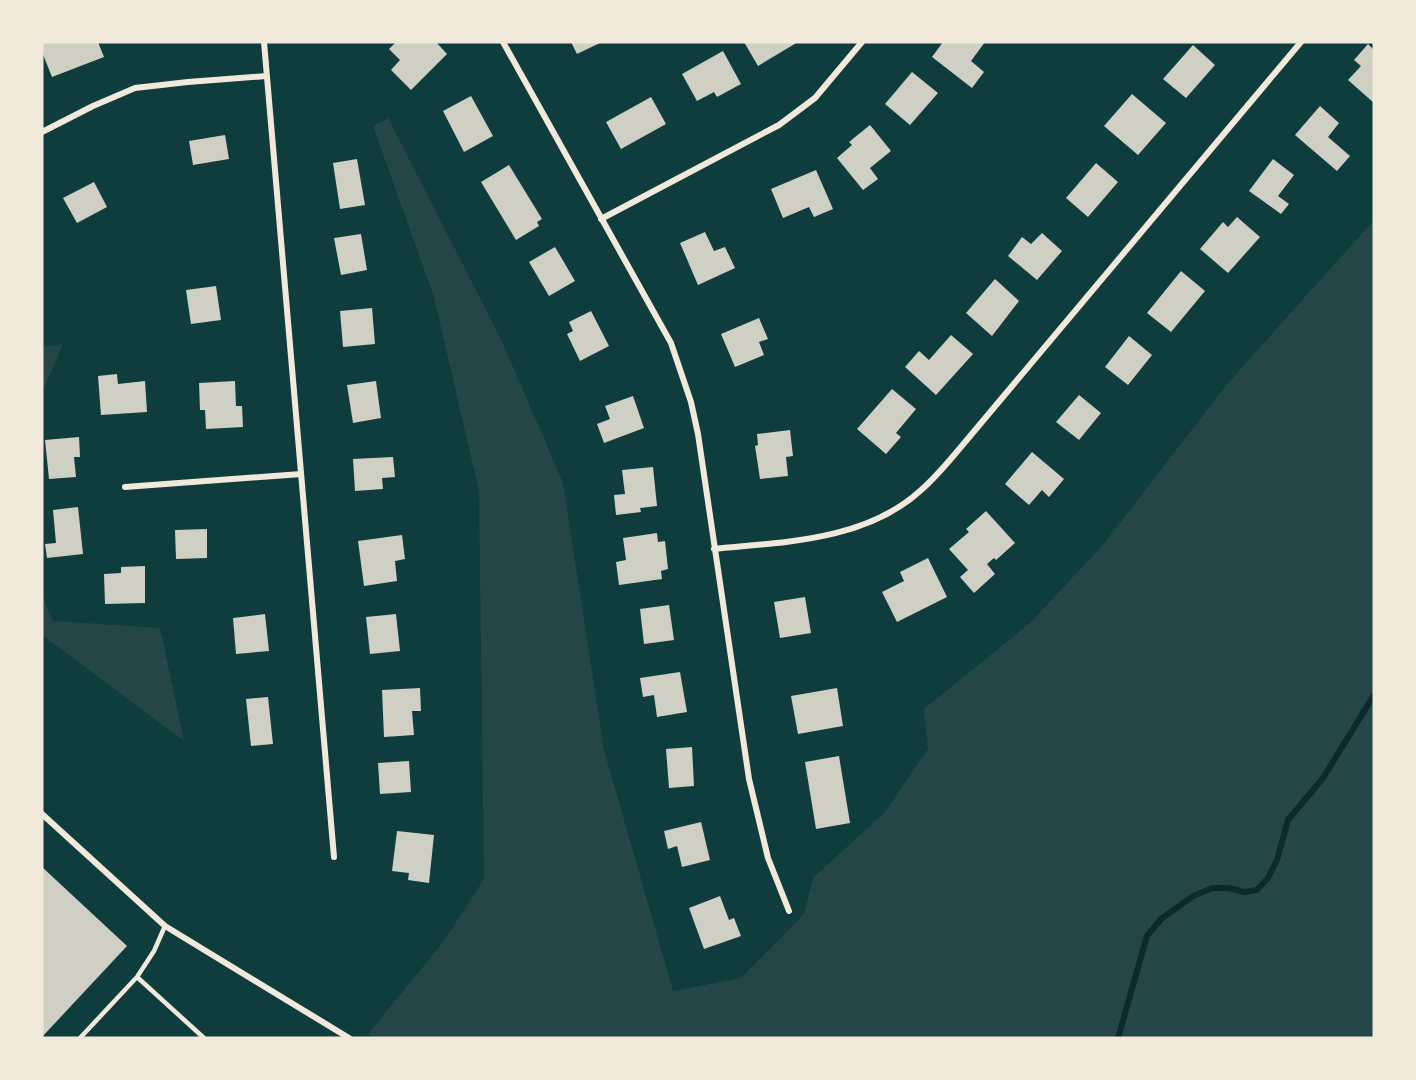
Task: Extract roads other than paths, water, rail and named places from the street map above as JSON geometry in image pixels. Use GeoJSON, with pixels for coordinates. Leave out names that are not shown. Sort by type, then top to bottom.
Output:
{"type":"FeatureCollection","features":[{"type":"Feature","properties":{"kind":"street"},"geometry":{"type":"LineString","coordinates":[[264,42],[334,857]]}},
{"type":"Feature","properties":{"kind":"street"},"geometry":{"type":"LineString","coordinates":[[503,42],[671,343],[681,371],[698,434],[748,779],[768,858],[789,912]]}},
{"type":"Feature","properties":{"kind":"street"},"geometry":{"type":"LineString","coordinates":[[601,219],[779,125],[815,98],[862,42]]}},
{"type":"Feature","properties":{"kind":"street"},"geometry":{"type":"LineString","coordinates":[[714,549],[807,539],[836,533],[879,518],[919,493],[963,445],[1301,42]]}},
{"type":"Feature","properties":{"kind":"street"},"geometry":{"type":"LineString","coordinates":[[42,132],[135,88],[267,76]]}},
{"type":"Feature","properties":{"kind":"street"},"geometry":{"type":"LineString","coordinates":[[125,487],[301,474]]}},
{"type":"Feature","properties":{"kind":"street"},"geometry":{"type":"LineString","coordinates":[[42,814],[165,926],[349,1038]]}},
{"type":"Feature","properties":{"kind":"lane"},"geometry":{"type":"LineString","coordinates":[[80,1038],[137,977],[154,951],[165,926]]}},
{"type":"Feature","properties":{"kind":"lane"},"geometry":{"type":"LineString","coordinates":[[137,977],[204,1038]]}},
{"type":"Feature","properties":{"kind":"waterway"},"geometry":{"type":"LineString","coordinates":[[1118,1038],[1147,936],[1161,919],[1193,896],[1212,888],[1229,888],[1244,892],[1257,890],[1268,878],[1277,860],[1288,820],[1323,778],[1374,695]]}}]}
